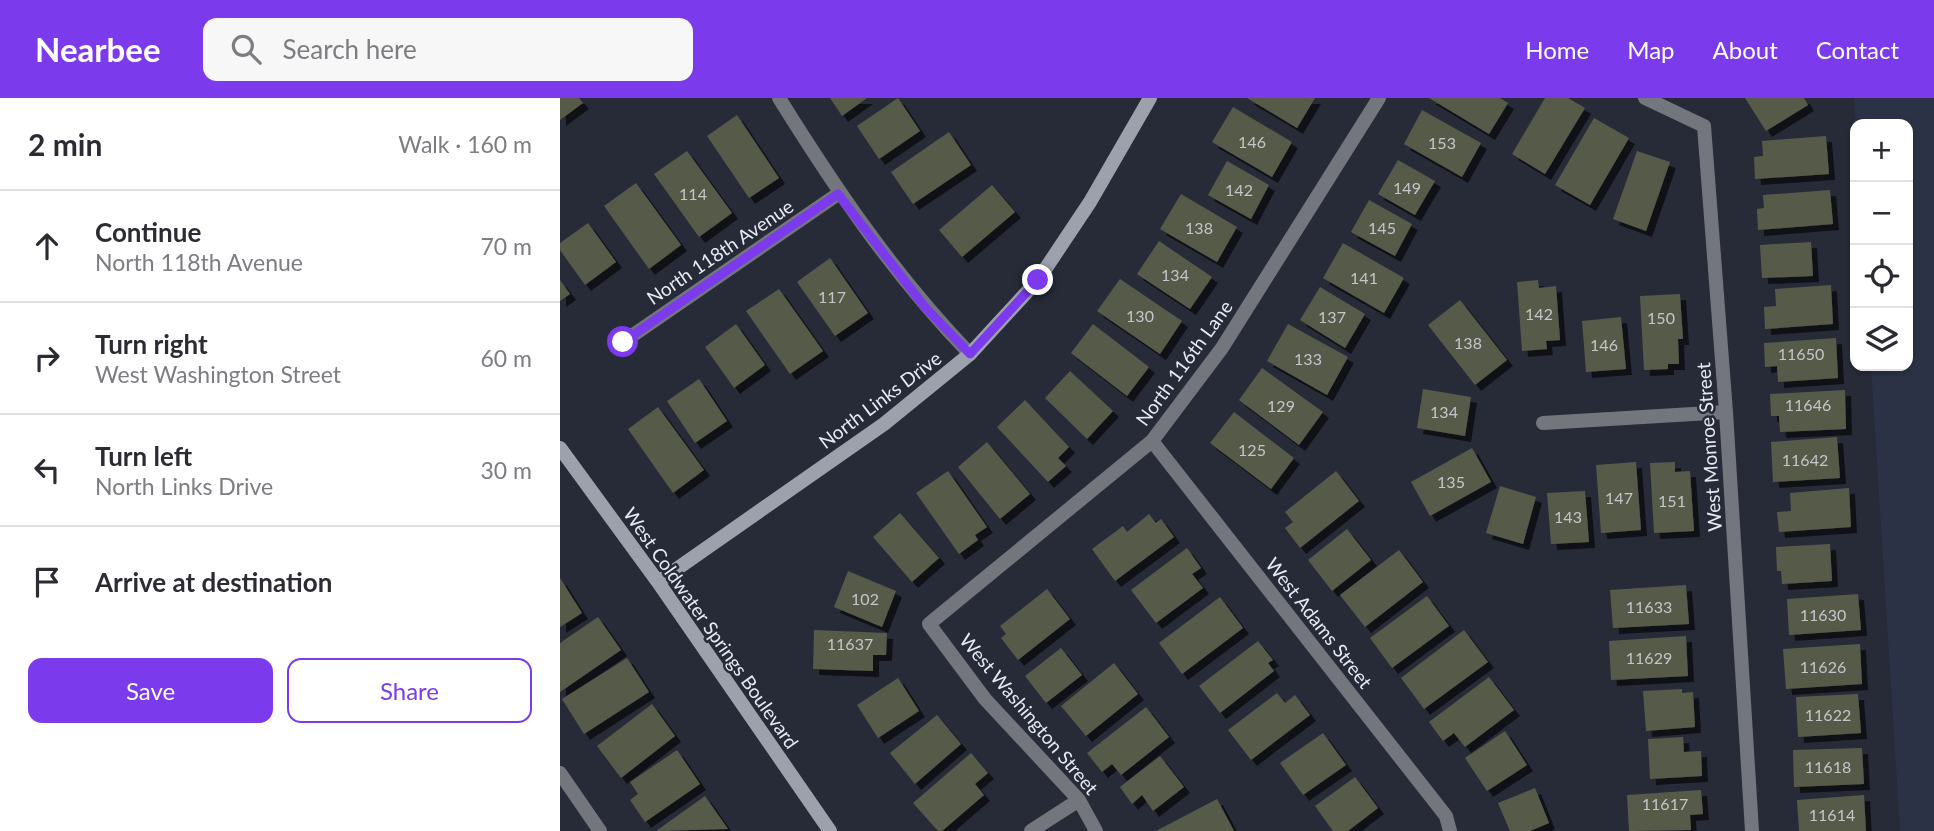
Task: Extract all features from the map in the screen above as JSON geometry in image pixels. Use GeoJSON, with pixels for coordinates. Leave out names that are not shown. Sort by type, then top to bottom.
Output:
{"type":"FeatureCollection","features":[{"type":"Feature","properties":{"kind":"street"},"geometry":{"type":"LineString","coordinates":[[779,98],[838,194],[924,306],[970,354]]}},
{"type":"Feature","properties":{"kind":"street","name":"North Links Drive"},"geometry":{"type":"LineString","coordinates":[[658,582],[884,424],[970,354],[1038,280],[1090,202],[1150,98]]}},
{"type":"Feature","properties":{"kind":"street","name":"North 116th Lane"},"geometry":{"type":"LineString","coordinates":[[929,624],[1152,441],[1222,348],[1379,98]]}},
{"type":"Feature","properties":{"kind":"street","name":"West Monroe Street"},"geometry":{"type":"LineString","coordinates":[[1645,98],[1704,126],[1726,412],[1752,831]]}},
{"type":"Feature","properties":{"kind":"street","name":"North 118th Avenue"},"geometry":{"type":"LineString","coordinates":[[623,342],[838,194]]}},
{"type":"Feature","properties":{"kind":"street"},"geometry":{"type":"LineString","coordinates":[[1542,423],[1726,412]]}},
{"type":"Feature","properties":{"kind":"street","name":"West Adams Street"},"geometry":{"type":"LineString","coordinates":[[1152,441],[1446,816],[1450,831]]}},
{"type":"Feature","properties":{"kind":"street","name":"West Coldwater Springs Boulevard"},"geometry":{"type":"LineString","coordinates":[[560,448],[658,582],[830,831]]}},
{"type":"Feature","properties":{"kind":"street","name":"West Washington Street"},"geometry":{"type":"LineString","coordinates":[[929,624],[985,699],[1079,800],[1096,831]]}},
{"type":"Feature","properties":{"kind":"street"},"geometry":{"type":"LineString","coordinates":[[560,773],[600,831]]}},
{"type":"Feature","properties":{"kind":"street"},"geometry":{"type":"LineString","coordinates":[[1031,831],[1079,800]]}},
{"type":"Feature","properties":{"kind":"shaded area"},"geometry":{"type":"Polygon","coordinates":[[[1854,98],[1934,98],[1934,831],[1900,831],[1871,371],[1913,371],[1913,119],[1856,119],[1854,98]]]}},
{"type":"Feature","properties":{"kind":"building"},"geometry":{"type":"Polygon","coordinates":[[[560,98],[579,98],[583,103],[560,120],[560,98]]]}},
{"type":"Feature","properties":{"kind":"building"},"geometry":{"type":"Polygon","coordinates":[[[830,98],[867,98],[842,116],[830,98]]]}},
{"type":"Feature","properties":{"kind":"building"},"geometry":{"type":"Polygon","coordinates":[[[898,98],[920,131],[879,159],[857,126],[898,98]]]}},
{"type":"Feature","properties":{"kind":"building"},"geometry":{"type":"Polygon","coordinates":[[[1247,98],[1315,98],[1297,128],[1247,98]]]}},
{"type":"Feature","properties":{"kind":"building"},"geometry":{"type":"Polygon","coordinates":[[[1429,98],[1500,98],[1508,103],[1489,134],[1429,98]]]}},
{"type":"Feature","properties":{"kind":"building"},"geometry":{"type":"Polygon","coordinates":[[[1545,98],[1568,98],[1585,108],[1545,174],[1512,154],[1545,98]]]}},
{"type":"Feature","properties":{"kind":"building"},"geometry":{"type":"Polygon","coordinates":[[[1745,98],[1804,98],[1808,105],[1766,131],[1745,98]]]}},
{"type":"Feature","properties":{"kind":"building"},"geometry":{"type":"Polygon","coordinates":[[[1233,107],[1292,142],[1272,177],[1212,142],[1233,107]]]}},
{"type":"Feature","properties":{"kind":"building"},"geometry":{"type":"Polygon","coordinates":[[[1422,110],[1481,143],[1462,177],[1404,144],[1422,110]]]}},
{"type":"Feature","properties":{"kind":"building"},"geometry":{"type":"Polygon","coordinates":[[[737,115],[779,178],[749,198],[707,136],[737,115]]]}},
{"type":"Feature","properties":{"kind":"building"},"geometry":{"type":"Polygon","coordinates":[[[1594,118],[1629,138],[1590,205],[1555,185],[1594,118]]]}},
{"type":"Feature","properties":{"kind":"building"},"geometry":{"type":"Polygon","coordinates":[[[949,132],[971,165],[913,204],[891,172],[949,132]]]}},
{"type":"Feature","properties":{"kind":"building"},"geometry":{"type":"Polygon","coordinates":[[[1826,136],[1829,174],[1755,179],[1754,157],[1763,156],[1762,141],[1826,136]]]}},
{"type":"Feature","properties":{"kind":"building"},"geometry":{"type":"Polygon","coordinates":[[[687,151],[732,213],[699,237],[654,174],[687,151]]]}},
{"type":"Feature","properties":{"kind":"building"},"geometry":{"type":"Polygon","coordinates":[[[1637,151],[1670,162],[1646,231],[1613,219],[1637,151]]]}},
{"type":"Feature","properties":{"kind":"building"},"geometry":{"type":"Polygon","coordinates":[[[1398,160],[1435,181],[1415,215],[1378,194],[1398,160]]]}},
{"type":"Feature","properties":{"kind":"building"},"geometry":{"type":"Polygon","coordinates":[[[1227,161],[1269,185],[1251,219],[1208,195],[1227,161]]]}},
{"type":"Feature","properties":{"kind":"building"},"geometry":{"type":"Polygon","coordinates":[[[636,183],[681,245],[649,269],[604,206],[636,183]]]}},
{"type":"Feature","properties":{"kind":"building"},"geometry":{"type":"Polygon","coordinates":[[[992,185],[1015,212],[962,257],[939,230],[992,185]]]}},
{"type":"Feature","properties":{"kind":"building"},"geometry":{"type":"Polygon","coordinates":[[[1830,190],[1833,224],[1758,230],[1757,209],[1764,208],[1763,195],[1830,190]]]}},
{"type":"Feature","properties":{"kind":"building"},"geometry":{"type":"Polygon","coordinates":[[[1181,194],[1237,227],[1217,262],[1160,229],[1181,194]]]}},
{"type":"Feature","properties":{"kind":"building"},"geometry":{"type":"Polygon","coordinates":[[[1369,200],[1412,224],[1395,256],[1351,232],[1369,200]]]}},
{"type":"Feature","properties":{"kind":"building"},"geometry":{"type":"Polygon","coordinates":[[[588,223],[616,262],[585,285],[560,250],[560,243],[588,223]]]}},
{"type":"Feature","properties":{"kind":"building"},"geometry":{"type":"Polygon","coordinates":[[[1159,241],[1212,277],[1190,309],[1137,274],[1159,241]]]}},
{"type":"Feature","properties":{"kind":"building"},"geometry":{"type":"Polygon","coordinates":[[[1811,242],[1813,276],[1762,278],[1760,245],[1811,242]]]}},
{"type":"Feature","properties":{"kind":"building"},"geometry":{"type":"Polygon","coordinates":[[[1343,243],[1404,278],[1384,313],[1323,278],[1343,243]]]}},
{"type":"Feature","properties":{"kind":"building"},"geometry":{"type":"Polygon","coordinates":[[[830,258],[868,313],[835,336],[797,282],[830,258]]]}},
{"type":"Feature","properties":{"kind":"building"},"geometry":{"type":"Polygon","coordinates":[[[1120,279],[1182,321],[1160,354],[1097,311],[1120,279]]]}},
{"type":"Feature","properties":{"kind":"building"},"geometry":{"type":"Polygon","coordinates":[[[560,280],[570,294],[560,301],[560,280]]]}},
{"type":"Feature","properties":{"kind":"building"},"geometry":{"type":"Polygon","coordinates":[[[1538,280],[1539,288],[1556,286],[1560,340],[1546,341],[1547,349],[1522,351],[1517,282],[1538,280]]]}},
{"type":"Feature","properties":{"kind":"building"},"geometry":{"type":"Polygon","coordinates":[[[1831,285],[1833,324],[1765,329],[1764,307],[1776,306],[1775,289],[1831,285]]]}},
{"type":"Feature","properties":{"kind":"building"},"geometry":{"type":"Polygon","coordinates":[[[1320,287],[1365,314],[1345,348],[1300,320],[1320,287]]]}},
{"type":"Feature","properties":{"kind":"building"},"geometry":{"type":"Polygon","coordinates":[[[779,289],[823,351],[790,374],[746,311],[779,289]]]}},
{"type":"Feature","properties":{"kind":"building"},"geometry":{"type":"Polygon","coordinates":[[[1680,294],[1683,339],[1678,339],[1679,364],[1668,364],[1668,369],[1644,370],[1640,296],[1680,294]]]}},
{"type":"Feature","properties":{"kind":"building"},"geometry":{"type":"Polygon","coordinates":[[[1460,300],[1507,360],[1475,385],[1428,325],[1460,300]]]}},
{"type":"Feature","properties":{"kind":"building"},"geometry":{"type":"Polygon","coordinates":[[[1621,317],[1626,369],[1586,372],[1582,321],[1621,317]]]}},
{"type":"Feature","properties":{"kind":"building"},"geometry":{"type":"Polygon","coordinates":[[[736,324],[765,365],[734,388],[705,347],[736,324]]]}},
{"type":"Feature","properties":{"kind":"building"},"geometry":{"type":"Polygon","coordinates":[[[1093,324],[1149,367],[1127,396],[1071,353],[1093,324]]]}},
{"type":"Feature","properties":{"kind":"building"},"geometry":{"type":"Polygon","coordinates":[[[1288,324],[1348,357],[1327,395],[1267,361],[1288,324]]]}},
{"type":"Feature","properties":{"kind":"building"},"geometry":{"type":"Polygon","coordinates":[[[1836,338],[1838,378],[1778,382],[1777,366],[1765,367],[1764,343],[1836,338]]]}},
{"type":"Feature","properties":{"kind":"building"},"geometry":{"type":"Polygon","coordinates":[[[1262,368],[1323,412],[1299,445],[1239,400],[1262,368]]]}},
{"type":"Feature","properties":{"kind":"building"},"geometry":{"type":"Polygon","coordinates":[[[1070,371],[1113,411],[1087,439],[1045,398],[1070,371]]]}},
{"type":"Feature","properties":{"kind":"building"},"geometry":{"type":"Polygon","coordinates":[[[699,379],[727,421],[695,443],[667,401],[699,379]]]}},
{"type":"Feature","properties":{"kind":"building"},"geometry":{"type":"Polygon","coordinates":[[[1423,389],[1471,397],[1465,436],[1417,428],[1423,389]]]}},
{"type":"Feature","properties":{"kind":"building"},"geometry":{"type":"Polygon","coordinates":[[[1845,390],[1846,429],[1780,432],[1779,416],[1771,416],[1770,394],[1845,390]]]}},
{"type":"Feature","properties":{"kind":"building"},"geometry":{"type":"Polygon","coordinates":[[[1025,400],[1069,447],[1058,458],[1066,466],[1048,482],[997,427],[1025,400]]]}},
{"type":"Feature","properties":{"kind":"building"},"geometry":{"type":"Polygon","coordinates":[[[658,407],[704,470],[673,493],[628,429],[658,407]]]}},
{"type":"Feature","properties":{"kind":"building"},"geometry":{"type":"Polygon","coordinates":[[[1234,412],[1294,458],[1271,489],[1210,443],[1234,412]]]}},
{"type":"Feature","properties":{"kind":"building"},"geometry":{"type":"Polygon","coordinates":[[[1837,437],[1840,478],[1773,482],[1771,442],[1837,437]]]}},
{"type":"Feature","properties":{"kind":"building"},"geometry":{"type":"Polygon","coordinates":[[[987,442],[1030,494],[1000,519],[958,467],[987,442]]]}},
{"type":"Feature","properties":{"kind":"building"},"geometry":{"type":"Polygon","coordinates":[[[1472,448],[1491,482],[1430,516],[1411,482],[1472,448]]]}},
{"type":"Feature","properties":{"kind":"building"},"geometry":{"type":"Polygon","coordinates":[[[1636,462],[1641,530],[1601,533],[1596,465],[1636,462]]]}},
{"type":"Feature","properties":{"kind":"building"},"geometry":{"type":"Polygon","coordinates":[[[1675,462],[1675,472],[1690,471],[1694,531],[1654,533],[1650,463],[1675,462]]]}},
{"type":"Feature","properties":{"kind":"building"},"geometry":{"type":"Polygon","coordinates":[[[948,471],[987,527],[975,535],[978,540],[959,554],[916,493],[948,471]]]}},
{"type":"Feature","properties":{"kind":"building"},"geometry":{"type":"Polygon","coordinates":[[[1336,471],[1359,501],[1300,548],[1285,528],[1293,522],[1285,512],[1336,471]]]}},
{"type":"Feature","properties":{"kind":"building"},"geometry":{"type":"Polygon","coordinates":[[[1500,486],[1536,497],[1523,544],[1486,533],[1500,486]]]}},
{"type":"Feature","properties":{"kind":"building"},"geometry":{"type":"Polygon","coordinates":[[[1849,488],[1851,527],[1779,532],[1777,512],[1791,511],[1790,493],[1849,488]]]}},
{"type":"Feature","properties":{"kind":"building"},"geometry":{"type":"Polygon","coordinates":[[[1585,491],[1589,542],[1551,544],[1547,493],[1585,491]]]}},
{"type":"Feature","properties":{"kind":"building"},"geometry":{"type":"Polygon","coordinates":[[[900,513],[939,558],[912,582],[873,537],[900,513]]]}},
{"type":"Feature","properties":{"kind":"building"},"geometry":{"type":"Polygon","coordinates":[[[1149,514],[1156,523],[1161,519],[1174,537],[1115,581],[1092,549],[1123,526],[1127,532],[1149,514]]]}},
{"type":"Feature","properties":{"kind":"building"},"geometry":{"type":"Polygon","coordinates":[[[1347,529],[1371,560],[1332,591],[1308,560],[1347,529]]]}},
{"type":"Feature","properties":{"kind":"building"},"geometry":{"type":"Polygon","coordinates":[[[1830,544],[1832,581],[1782,584],[1781,571],[1777,571],[1776,547],[1830,544]]]}},
{"type":"Feature","properties":{"kind":"building"},"geometry":{"type":"Polygon","coordinates":[[[1187,548],[1201,568],[1192,574],[1203,588],[1156,623],[1131,590],[1187,548]]]}},
{"type":"Feature","properties":{"kind":"building"},"geometry":{"type":"Polygon","coordinates":[[[1399,550],[1423,582],[1365,627],[1340,595],[1399,550]]]}},
{"type":"Feature","properties":{"kind":"building"},"geometry":{"type":"Polygon","coordinates":[[[848,571],[896,591],[882,627],[834,607],[848,571]]]}},
{"type":"Feature","properties":{"kind":"building"},"geometry":{"type":"Polygon","coordinates":[[[560,578],[582,613],[560,627],[560,578]]]}},
{"type":"Feature","properties":{"kind":"building"},"geometry":{"type":"Polygon","coordinates":[[[1686,585],[1689,624],[1613,628],[1610,590],[1686,585]]]}},
{"type":"Feature","properties":{"kind":"building"},"geometry":{"type":"Polygon","coordinates":[[[1047,589],[1070,619],[1018,660],[1001,638],[1006,634],[1000,626],[1047,589]]]}},
{"type":"Feature","properties":{"kind":"building"},"geometry":{"type":"Polygon","coordinates":[[[1858,594],[1861,630],[1789,635],[1787,599],[1858,594]]]}},
{"type":"Feature","properties":{"kind":"building"},"geometry":{"type":"Polygon","coordinates":[[[1427,596],[1449,626],[1392,668],[1370,638],[1427,596]]]}},
{"type":"Feature","properties":{"kind":"building"},"geometry":{"type":"Polygon","coordinates":[[[1220,597],[1243,628],[1182,674],[1159,643],[1220,597]]]}},
{"type":"Feature","properties":{"kind":"building"},"geometry":{"type":"Polygon","coordinates":[[[598,617],[621,650],[560,692],[560,643],[598,617]]]}},
{"type":"Feature","properties":{"kind":"building"},"geometry":{"type":"Polygon","coordinates":[[[814,630],[887,633],[886,655],[873,655],[873,671],[813,669],[814,630]]]}},
{"type":"Feature","properties":{"kind":"building"},"geometry":{"type":"Polygon","coordinates":[[[1464,630],[1488,662],[1424,709],[1401,678],[1464,630]]]}},
{"type":"Feature","properties":{"kind":"building"},"geometry":{"type":"Polygon","coordinates":[[[1686,636],[1688,676],[1611,680],[1609,641],[1686,636]]]}},
{"type":"Feature","properties":{"kind":"building"},"geometry":{"type":"Polygon","coordinates":[[[1258,641],[1273,660],[1268,663],[1274,671],[1220,713],[1199,686],[1258,641]]]}},
{"type":"Feature","properties":{"kind":"building"},"geometry":{"type":"Polygon","coordinates":[[[1860,644],[1862,684],[1786,689],[1783,649],[1860,644]]]}},
{"type":"Feature","properties":{"kind":"building"},"geometry":{"type":"Polygon","coordinates":[[[1061,648],[1082,675],[1046,703],[1025,676],[1061,648]]]}},
{"type":"Feature","properties":{"kind":"building"},"geometry":{"type":"Polygon","coordinates":[[[627,658],[649,692],[584,734],[562,699],[627,658]]]}},
{"type":"Feature","properties":{"kind":"building"},"geometry":{"type":"Polygon","coordinates":[[[1114,663],[1138,694],[1086,736],[1061,706],[1114,663]]]}},
{"type":"Feature","properties":{"kind":"building"},"geometry":{"type":"Polygon","coordinates":[[[1489,677],[1514,710],[1465,747],[1454,733],[1443,741],[1429,722],[1489,677]]]}},
{"type":"Feature","properties":{"kind":"building"},"geometry":{"type":"Polygon","coordinates":[[[898,678],[919,711],[878,738],[857,705],[898,678]]]}},
{"type":"Feature","properties":{"kind":"building"},"geometry":{"type":"Polygon","coordinates":[[[1682,689],[1682,693],[1693,692],[1695,727],[1646,731],[1643,691],[1682,689]]]}},
{"type":"Feature","properties":{"kind":"building"},"geometry":{"type":"Polygon","coordinates":[[[1277,693],[1285,703],[1295,695],[1310,715],[1251,760],[1228,730],[1277,693]]]}},
{"type":"Feature","properties":{"kind":"building"},"geometry":{"type":"Polygon","coordinates":[[[1858,694],[1861,733],[1798,737],[1796,697],[1858,694]]]}},
{"type":"Feature","properties":{"kind":"building"},"geometry":{"type":"Polygon","coordinates":[[[652,704],[675,736],[621,778],[597,746],[652,704]]]}},
{"type":"Feature","properties":{"kind":"building"},"geometry":{"type":"Polygon","coordinates":[[[1146,707],[1169,737],[1121,775],[1112,764],[1102,772],[1087,753],[1146,707]]]}},
{"type":"Feature","properties":{"kind":"building"},"geometry":{"type":"Polygon","coordinates":[[[937,715],[961,744],[915,784],[890,753],[937,715]]]}},
{"type":"Feature","properties":{"kind":"building"},"geometry":{"type":"Polygon","coordinates":[[[1505,731],[1527,765],[1487,791],[1465,758],[1505,731]]]}},
{"type":"Feature","properties":{"kind":"building"},"geometry":{"type":"Polygon","coordinates":[[[1323,733],[1346,765],[1303,795],[1280,763],[1323,733]]]}},
{"type":"Feature","properties":{"kind":"building"},"geometry":{"type":"Polygon","coordinates":[[[1683,737],[1684,752],[1701,751],[1702,776],[1650,779],[1648,739],[1683,737]]]}},
{"type":"Feature","properties":{"kind":"building"},"geometry":{"type":"Polygon","coordinates":[[[1862,748],[1864,784],[1794,787],[1793,750],[1862,748]]]}},
{"type":"Feature","properties":{"kind":"building"},"geometry":{"type":"Polygon","coordinates":[[[677,750],[700,784],[645,822],[630,800],[638,794],[630,782],[677,750]]]}},
{"type":"Feature","properties":{"kind":"building"},"geometry":{"type":"Polygon","coordinates":[[[971,753],[988,773],[975,784],[984,795],[942,831],[938,831],[913,803],[971,753]]]}},
{"type":"Feature","properties":{"kind":"building"},"geometry":{"type":"Polygon","coordinates":[[[1160,756],[1184,787],[1153,811],[1142,795],[1132,804],[1120,787],[1160,756]]]}},
{"type":"Feature","properties":{"kind":"building"},"geometry":{"type":"Polygon","coordinates":[[[1355,777],[1378,808],[1348,831],[1333,831],[1315,806],[1355,777]]]}},
{"type":"Feature","properties":{"kind":"building"},"geometry":{"type":"Polygon","coordinates":[[[1535,788],[1549,823],[1530,831],[1510,831],[1498,803],[1535,788]]]}},
{"type":"Feature","properties":{"kind":"building"},"geometry":{"type":"Polygon","coordinates":[[[1701,790],[1703,814],[1690,815],[1691,830],[1629,831],[1627,795],[1701,790]]]}},
{"type":"Feature","properties":{"kind":"building"},"geometry":{"type":"Polygon","coordinates":[[[1864,795],[1866,831],[1799,831],[1797,800],[1864,795]]]}},
{"type":"Feature","properties":{"kind":"building"},"geometry":{"type":"Polygon","coordinates":[[[705,796],[728,829],[656,831],[705,796]]]}},
{"type":"Feature","properties":{"kind":"building"},"geometry":{"type":"Polygon","coordinates":[[[1217,799],[1234,831],[1156,831],[1217,799]]]}},
{"type":"Feature","properties":{"kind":"route"},"geometry":{"type":"LineString","coordinates":[[623,342],[838,194],[924,306],[970,354],[1038,280]]}}]}
